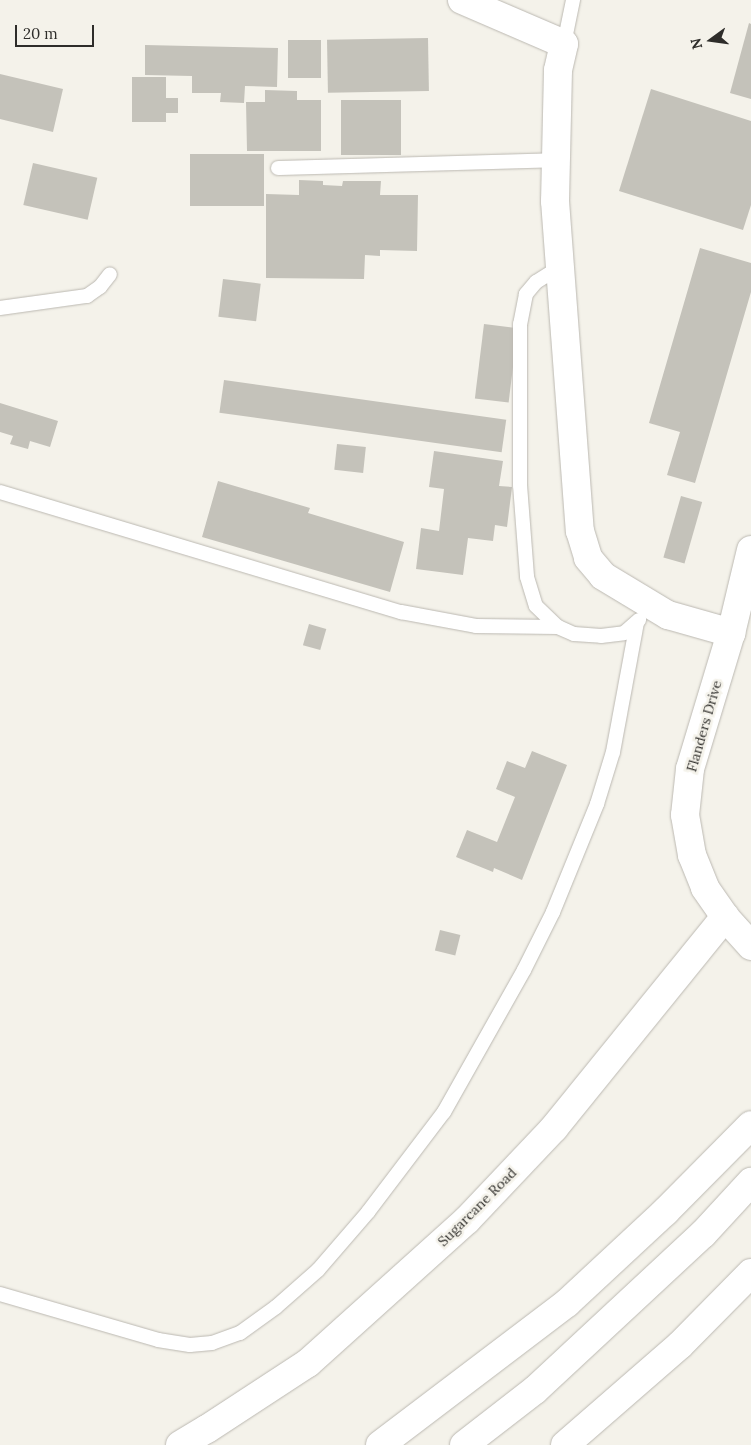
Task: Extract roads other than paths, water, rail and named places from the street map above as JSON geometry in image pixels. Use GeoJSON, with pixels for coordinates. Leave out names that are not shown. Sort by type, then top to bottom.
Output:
{"type":"FeatureCollection","features":[{"type":"Feature","properties":{"kind":"main road"},"geometry":{"type":"LineString","coordinates":[[462,0],[564,44],[558,70],[555,201],[580,531],[588,558],[603,576],[643,614],[668,615],[731,633]]}},
{"type":"Feature","properties":{"kind":"main road","name":"Flanders Drive"},"geometry":{"type":"LineString","coordinates":[[751,550],[731,633],[690,769],[685,815],[692,855],[705,888],[725,917],[751,946]]}},
{"type":"Feature","properties":{"kind":"main road","name":"Sugarcane Road"},"geometry":{"type":"LineString","coordinates":[[180,1445],[308,1363],[467,1220],[554,1128],[725,917]]}},
{"type":"Feature","properties":{"kind":"main road"},"geometry":{"type":"LineString","coordinates":[[380,1445],[567,1303],[665,1212],[751,1125]]}},
{"type":"Feature","properties":{"kind":"main road"},"geometry":{"type":"LineString","coordinates":[[464,1445],[535,1390],[703,1234],[751,1182]]}},
{"type":"Feature","properties":{"kind":"main road"},"geometry":{"type":"LineString","coordinates":[[565,1445],[680,1345],[751,1273]]}},
{"type":"Feature","properties":{"kind":"lane"},"geometry":{"type":"LineString","coordinates":[[564,44],[573,0]]}},
{"type":"Feature","properties":{"kind":"lane"},"geometry":{"type":"LineString","coordinates":[[278,168],[556,160]]}},
{"type":"Feature","properties":{"kind":"lane"},"geometry":{"type":"LineString","coordinates":[[560,267],[536,282],[526,294],[520,324],[520,485],[527,577],[536,606],[558,627],[574,634],[601,636],[624,633],[643,614]]}},
{"type":"Feature","properties":{"kind":"lane"},"geometry":{"type":"LineString","coordinates":[[0,308],[87,296],[100,287],[110,274]]}},
{"type":"Feature","properties":{"kind":"lane"},"geometry":{"type":"LineString","coordinates":[[0,492],[401,612],[476,626],[558,627]]}},
{"type":"Feature","properties":{"kind":"lane"},"geometry":{"type":"LineString","coordinates":[[0,1294],[158,1340],[190,1346],[212,1343],[240,1333],[276,1307],[318,1270],[368,1212],[444,1112],[524,970],[553,912],[597,804],[613,752],[643,614]]}}]}
